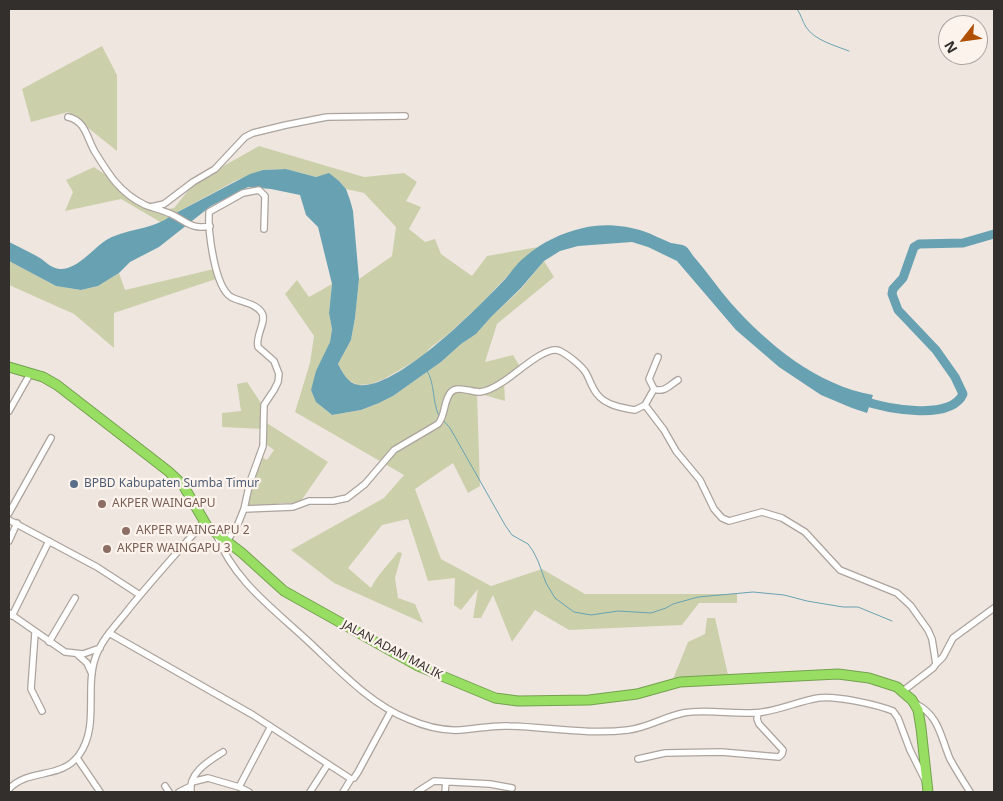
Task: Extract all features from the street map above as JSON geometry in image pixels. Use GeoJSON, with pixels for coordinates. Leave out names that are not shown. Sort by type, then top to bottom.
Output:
{"type":"FeatureCollection","features":[{"type":"Feature","properties":{"kind":"highway","name":"JALAN ADAM MALIK"},"geometry":{"type":"LineString","coordinates":[[9,367],[43,377],[68,392],[168,470],[183,485],[204,522],[216,534],[253,562],[276,586],[296,599],[418,666],[456,683],[506,701],[589,700],[637,694],[680,682],[838,674],[869,678],[897,687],[915,704],[921,728],[928,792]]}},
{"type":"Feature","properties":{"kind":"street"},"geometry":{"type":"LineString","coordinates":[[151,207],[164,204],[193,182],[215,169],[245,137],[253,133],[327,117],[405,116]]}},
{"type":"Feature","properties":{"kind":"street"},"geometry":{"type":"LineString","coordinates":[[68,117],[76,120],[85,129],[94,151],[109,176],[132,197],[172,215],[193,227],[210,226]]}},
{"type":"Feature","properties":{"kind":"street"},"geometry":{"type":"LineString","coordinates":[[227,541],[238,524],[244,509],[250,482],[263,446],[263,408],[278,382],[279,374],[274,361],[258,347],[257,338],[263,317],[261,312],[229,295],[222,284],[212,256],[208,213],[210,210],[235,197],[256,189],[263,193],[265,199],[264,229]]}},
{"type":"Feature","properties":{"kind":"street"},"geometry":{"type":"LineString","coordinates":[[244,509],[293,507],[309,501],[333,501],[347,498],[365,484],[394,450],[441,421],[446,401],[451,392],[457,389],[478,392],[487,390],[508,379],[551,350],[562,352],[584,370],[595,391],[604,400],[619,407],[635,410],[645,404],[654,389]]}},
{"type":"Feature","properties":{"kind":"street"},"geometry":{"type":"LineString","coordinates":[[654,389],[650,379],[651,371],[658,358]]}},
{"type":"Feature","properties":{"kind":"street"},"geometry":{"type":"LineString","coordinates":[[9,411],[30,374]]}},
{"type":"Feature","properties":{"kind":"street"},"geometry":{"type":"LineString","coordinates":[[654,389],[659,391],[678,380]]}},
{"type":"Feature","properties":{"kind":"street"},"geometry":{"type":"LineString","coordinates":[[645,404],[649,412],[663,428],[676,451],[700,480],[718,514],[729,521],[762,512],[782,518],[805,532],[840,570],[897,593],[919,616],[928,630],[932,639],[936,664]]}},
{"type":"Feature","properties":{"kind":"street"},"geometry":{"type":"LineString","coordinates":[[9,513],[51,438]]}},
{"type":"Feature","properties":{"kind":"street"},"geometry":{"type":"LineString","coordinates":[[9,520],[97,568],[140,595]]}},
{"type":"Feature","properties":{"kind":"street"},"geometry":{"type":"LineString","coordinates":[[10,785],[22,779],[57,772],[77,758],[87,740],[90,728],[90,684],[100,648],[109,633],[140,595],[204,522]]}},
{"type":"Feature","properties":{"kind":"street"},"geometry":{"type":"LineString","coordinates":[[9,541],[17,523]]}},
{"type":"Feature","properties":{"kind":"street"},"geometry":{"type":"LineString","coordinates":[[216,534],[237,571],[256,593],[334,666],[391,711],[416,722],[445,730],[512,726],[607,732],[640,728],[683,713],[758,713],[826,697],[894,711],[926,782]]}},
{"type":"Feature","properties":{"kind":"street"},"geometry":{"type":"LineString","coordinates":[[49,541],[10,615],[65,652],[78,655],[87,663],[92,674]]}},
{"type":"Feature","properties":{"kind":"street"},"geometry":{"type":"LineString","coordinates":[[49,642],[75,598]]}},
{"type":"Feature","properties":{"kind":"street"},"geometry":{"type":"LineString","coordinates":[[903,691],[944,657],[952,640],[994,608]]}},
{"type":"Feature","properties":{"kind":"street"},"geometry":{"type":"LineString","coordinates":[[35,633],[30,685],[31,691],[42,711]]}},
{"type":"Feature","properties":{"kind":"street"},"geometry":{"type":"LineString","coordinates":[[109,633],[205,687],[351,779]]}},
{"type":"Feature","properties":{"kind":"street"},"geometry":{"type":"LineString","coordinates":[[78,655],[100,648]]}},
{"type":"Feature","properties":{"kind":"street"},"geometry":{"type":"LineString","coordinates":[[915,704],[927,711],[938,724],[952,762],[970,792]]}},
{"type":"Feature","properties":{"kind":"street"},"geometry":{"type":"LineString","coordinates":[[343,792],[358,772],[391,711]]}},
{"type":"Feature","properties":{"kind":"street"},"geometry":{"type":"LineString","coordinates":[[638,759],[666,753],[721,752],[779,757],[783,750],[759,724],[757,719],[758,713]]}},
{"type":"Feature","properties":{"kind":"street"},"geometry":{"type":"LineString","coordinates":[[239,787],[270,728]]}},
{"type":"Feature","properties":{"kind":"street"},"geometry":{"type":"LineString","coordinates":[[191,787],[200,768],[223,752]]}},
{"type":"Feature","properties":{"kind":"street"},"geometry":{"type":"LineString","coordinates":[[77,758],[100,792]]}},
{"type":"Feature","properties":{"kind":"street"},"geometry":{"type":"LineString","coordinates":[[310,792],[328,764]]}},
{"type":"Feature","properties":{"kind":"street"},"geometry":{"type":"LineString","coordinates":[[200,768],[208,778],[239,787],[249,792]]}},
{"type":"Feature","properties":{"kind":"street"},"geometry":{"type":"LineString","coordinates":[[179,792],[208,778]]}},
{"type":"Feature","properties":{"kind":"street"},"geometry":{"type":"LineString","coordinates":[[417,792],[432,782],[490,784],[512,788]]}},
{"type":"Feature","properties":{"kind":"street"},"geometry":{"type":"LineString","coordinates":[[445,792],[446,782]]}},
{"type":"Feature","properties":{"kind":"street"},"geometry":{"type":"LineString","coordinates":[[164,786],[169,792]]}},
{"type":"Feature","properties":{"kind":"green space"},"geometry":{"type":"Polygon","coordinates":[[[102,46],[117,75],[117,151],[68,112],[31,122],[22,89],[102,46]]]}},
{"type":"Feature","properties":{"kind":"green space"},"geometry":{"type":"Polygon","coordinates":[[[259,146],[364,177],[404,173],[417,182],[406,201],[421,207],[409,229],[425,242],[435,239],[441,254],[472,276],[487,256],[538,247],[525,257],[480,305],[422,357],[384,379],[371,384],[358,385],[346,379],[338,364],[351,340],[359,279],[392,256],[396,227],[364,193],[346,189],[329,174],[316,177],[286,169],[263,170],[235,181],[172,215],[162,223],[121,199],[65,211],[73,192],[66,180],[94,167],[106,175],[132,199],[157,211],[174,208],[195,182],[259,146]]]}},
{"type":"Feature","properties":{"kind":"green space"},"geometry":{"type":"Polygon","coordinates":[[[9,261],[56,286],[81,290],[98,286],[119,273],[125,290],[218,268],[222,277],[114,313],[114,348],[74,314],[9,285],[9,261]]]}},
{"type":"Feature","properties":{"kind":"green space"},"geometry":{"type":"Polygon","coordinates":[[[544,261],[554,277],[497,324],[485,362],[513,355],[522,370],[504,381],[505,401],[477,393],[480,486],[468,493],[453,463],[415,489],[441,559],[491,586],[542,569],[585,594],[737,594],[737,603],[699,603],[682,625],[569,630],[535,610],[512,642],[493,595],[481,618],[473,618],[478,589],[461,610],[454,605],[455,578],[428,581],[408,519],[382,525],[348,568],[371,588],[398,552],[402,553],[395,578],[398,598],[415,604],[423,623],[334,583],[291,550],[384,498],[404,475],[295,412],[310,363],[314,336],[285,294],[297,280],[309,297],[332,284],[329,312],[332,329],[330,342],[311,390],[325,410],[332,415],[361,410],[379,403],[393,396],[441,362],[461,344],[476,334],[521,289],[544,261]]]}},
{"type":"Feature","properties":{"kind":"green space"},"geometry":{"type":"Polygon","coordinates":[[[247,382],[261,403],[262,420],[328,462],[301,501],[263,507],[243,506],[258,455],[267,460],[274,450],[263,442],[262,429],[222,427],[222,413],[241,411],[237,384],[247,382]]]}},
{"type":"Feature","properties":{"kind":"green space"},"geometry":{"type":"Polygon","coordinates":[[[707,618],[715,618],[729,679],[671,684],[688,642],[705,634],[707,618]]]}},
{"type":"Feature","properties":{"kind":"water"},"geometry":{"type":"Polygon","coordinates":[[[286,169],[316,177],[329,173],[346,189],[350,200],[353,211],[359,279],[351,340],[338,364],[346,377],[355,384],[375,383],[415,361],[458,325],[494,291],[520,261],[539,246],[560,235],[575,230],[590,226],[613,225],[636,229],[686,247],[730,302],[777,348],[813,373],[852,390],[873,395],[867,413],[821,395],[779,367],[736,330],[677,261],[648,247],[632,242],[578,246],[560,251],[544,261],[521,288],[476,334],[461,344],[441,362],[393,396],[379,403],[361,410],[332,415],[316,402],[311,390],[316,371],[330,342],[332,329],[329,313],[332,284],[318,227],[306,215],[300,195],[271,189],[248,187],[211,206],[159,247],[130,262],[119,273],[98,286],[81,290],[56,286],[9,261],[9,242],[49,265],[60,269],[67,268],[80,262],[108,239],[157,224],[250,174],[263,170],[286,169]]]}},
{"type":"Feature","properties":{"kind":"waterway"},"geometry":{"type":"LineString","coordinates":[[797,9],[806,27],[814,36],[849,51]]}},
{"type":"Feature","properties":{"kind":"waterway"},"geometry":{"type":"LineString","coordinates":[[861,400],[900,409],[916,410],[945,408],[956,403],[963,394],[955,377],[936,350],[898,310],[892,294],[893,289],[903,278],[914,247],[919,244],[963,243],[994,234]]}},
{"type":"Feature","properties":{"kind":"waterway"},"geometry":{"type":"LineString","coordinates":[[427,371],[430,376],[439,416]]}},
{"type":"Feature","properties":{"kind":"waterway"},"geometry":{"type":"LineString","coordinates":[[443,420],[450,428],[505,525],[512,535],[528,544],[555,598],[574,612],[591,615],[618,611],[651,613],[698,597],[753,592],[784,595],[843,607],[858,607],[892,621]]}},
{"type":"Feature","properties":{"kind":"place","name":"BPBD Kabupaten Sumba Timur"},"geometry":{"type":"Point","coordinates":[74,484]}},
{"type":"Feature","properties":{"kind":"place","name":"AKPER WAINGAPU"},"geometry":{"type":"Point","coordinates":[102,504]}},
{"type":"Feature","properties":{"kind":"place","name":"AKPER WAINGAPU 2"},"geometry":{"type":"Point","coordinates":[126,531]}},
{"type":"Feature","properties":{"kind":"place","name":"AKPER WAINGAPU 3"},"geometry":{"type":"Point","coordinates":[107,549]}}]}
